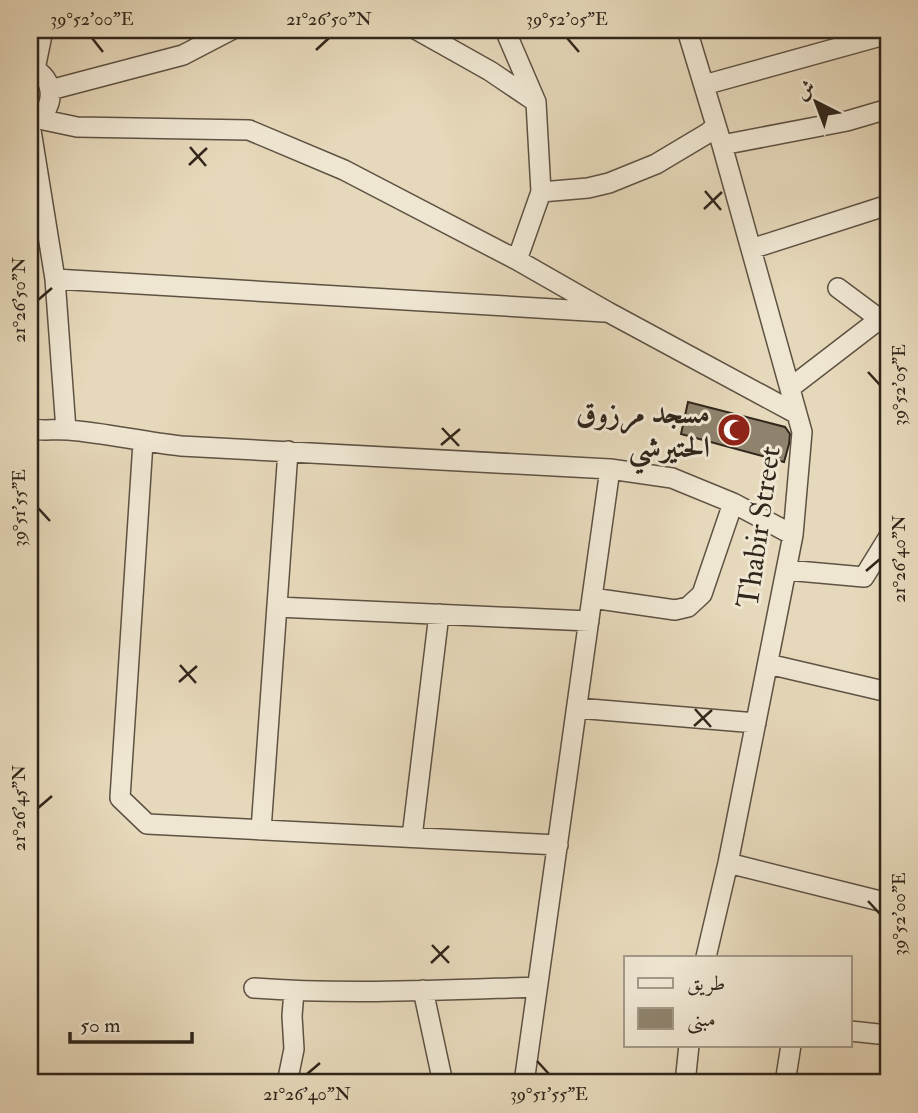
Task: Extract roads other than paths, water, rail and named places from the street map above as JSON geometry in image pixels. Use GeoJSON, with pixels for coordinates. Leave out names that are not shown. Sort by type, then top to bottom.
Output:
{"type":"FeatureCollection","features":[{"type":"Feature","properties":{"kind":"street"},"geometry":{"type":"LineString","coordinates":[[32,123],[48,106],[50,90],[42,75],[33,68],[43,30]]}},
{"type":"Feature","properties":{"kind":"street"},"geometry":{"type":"LineString","coordinates":[[50,90],[183,55],[231,30]]}},
{"type":"Feature","properties":{"kind":"street"},"geometry":{"type":"LineString","coordinates":[[417,30],[490,71],[536,102]]}},
{"type":"Feature","properties":{"kind":"street"},"geometry":{"type":"LineString","coordinates":[[505,30],[536,102],[541,192],[517,260]]}},
{"type":"Feature","properties":{"kind":"street","name":"Thabir Street"},"geometry":{"type":"LineString","coordinates":[[687,30],[802,432],[793,535],[728,863],[706,956]]}},
{"type":"Feature","properties":{"kind":"street"},"geometry":{"type":"LineString","coordinates":[[704,85],[888,34]]}},
{"type":"Feature","properties":{"kind":"street"},"geometry":{"type":"LineString","coordinates":[[541,192],[588,188],[609,183],[656,164],[708,133],[719,136],[847,121],[888,109]]}},
{"type":"Feature","properties":{"kind":"street"},"geometry":{"type":"LineString","coordinates":[[32,123],[77,127],[250,130],[344,170],[517,260],[797,414]]}},
{"type":"Feature","properties":{"kind":"street"},"geometry":{"type":"LineString","coordinates":[[32,123],[55,279],[66,430]]}},
{"type":"Feature","properties":{"kind":"street"},"geometry":{"type":"LineString","coordinates":[[751,250],[888,205]]}},
{"type":"Feature","properties":{"kind":"street"},"geometry":{"type":"LineString","coordinates":[[55,279],[608,312]]}},
{"type":"Feature","properties":{"kind":"street"},"geometry":{"type":"LineString","coordinates":[[790,388],[884,319],[838,288]]}},
{"type":"Feature","properties":{"kind":"street"},"geometry":{"type":"LineString","coordinates":[[30,429],[66,430],[181,446],[610,469],[672,478],[733,503],[793,535]]}},
{"type":"Feature","properties":{"kind":"street"},"geometry":{"type":"LineString","coordinates":[[143,442],[120,798],[147,824],[558,845]]}},
{"type":"Feature","properties":{"kind":"street"},"geometry":{"type":"LineString","coordinates":[[261,830],[288,451]]}},
{"type":"Feature","properties":{"kind":"street"},"geometry":{"type":"LineString","coordinates":[[524,1083],[610,469]]}},
{"type":"Feature","properties":{"kind":"street"},"geometry":{"type":"LineString","coordinates":[[592,597],[676,610],[688,607],[702,594],[733,503]]}},
{"type":"Feature","properties":{"kind":"street"},"geometry":{"type":"LineString","coordinates":[[786,570],[864,577],[888,538]]}},
{"type":"Feature","properties":{"kind":"street"},"geometry":{"type":"LineString","coordinates":[[277,607],[589,621]]}},
{"type":"Feature","properties":{"kind":"street"},"geometry":{"type":"LineString","coordinates":[[412,837],[439,614]]}},
{"type":"Feature","properties":{"kind":"street"},"geometry":{"type":"LineString","coordinates":[[768,664],[888,692]]}},
{"type":"Feature","properties":{"kind":"street"},"geometry":{"type":"LineString","coordinates":[[577,708],[756,723]]}},
{"type":"Feature","properties":{"kind":"street"},"geometry":{"type":"LineString","coordinates":[[728,863],[888,903]]}},
{"type":"Feature","properties":{"kind":"street"},"geometry":{"type":"LineString","coordinates":[[254,988],[293,991],[537,987]]}},
{"type":"Feature","properties":{"kind":"street"},"geometry":{"type":"LineString","coordinates":[[424,990],[443,1083]]}},
{"type":"Feature","properties":{"kind":"street"},"geometry":{"type":"LineString","coordinates":[[288,1083],[294,1049],[293,991]]}},
{"type":"Feature","properties":{"kind":"street"},"geometry":{"type":"LineString","coordinates":[[852,1031],[888,1035]]}},
{"type":"Feature","properties":{"kind":"street"},"geometry":{"type":"LineString","coordinates":[[685,1083],[689,1046]]}},
{"type":"Feature","properties":{"kind":"street"},"geometry":{"type":"LineString","coordinates":[[785,1083],[791,1046]]}},
{"type":"Feature","properties":{"kind":"place","name":"مسجد مرزوق الحتيرشي"},"geometry":{"type":"Point","coordinates":[734,430]}}]}
